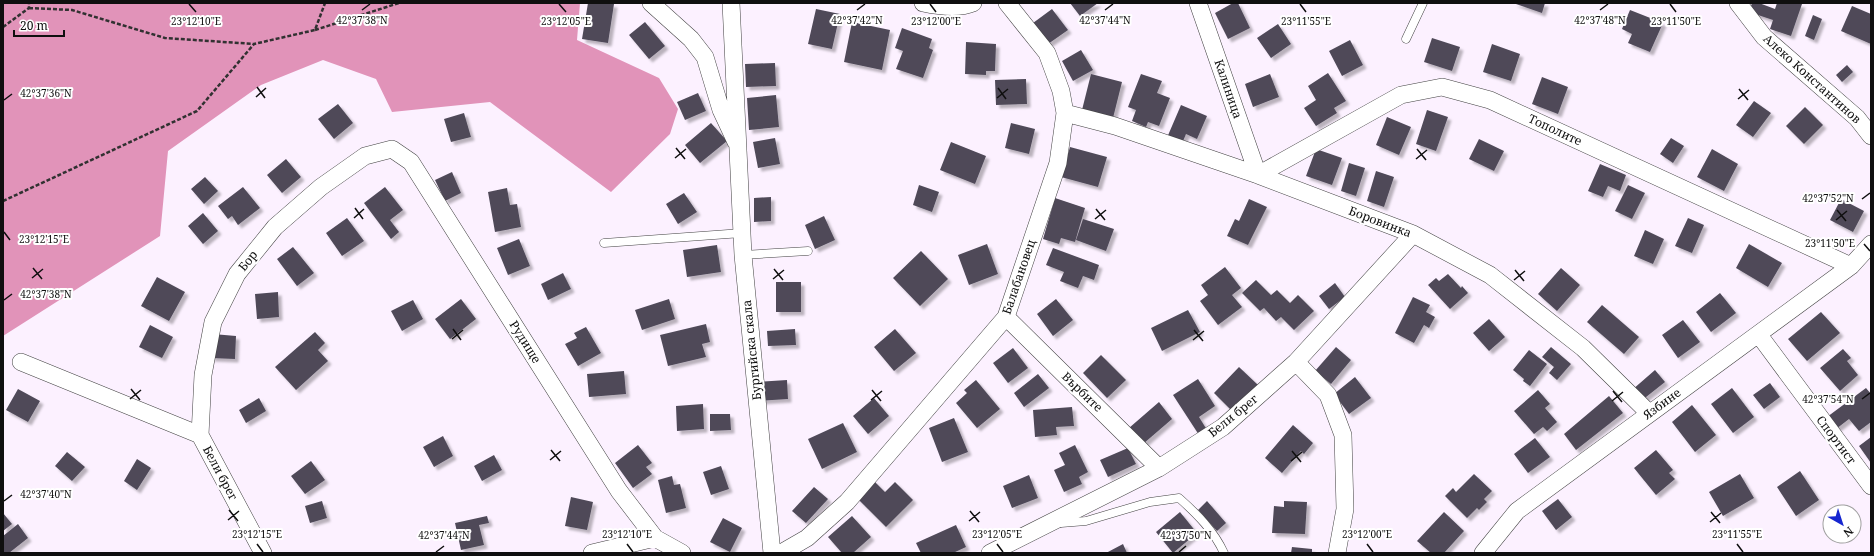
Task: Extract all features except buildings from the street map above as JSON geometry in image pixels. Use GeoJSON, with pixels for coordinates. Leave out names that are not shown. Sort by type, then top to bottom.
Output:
{"type":"FeatureCollection","features":[{"type":"Feature","properties":{"kind":"street","name":"Бургийска скала"},"geometry":{"type":"LineString","coordinates":[[651,3],[691,38],[705,57],[721,110],[739,147]]}},
{"type":"Feature","properties":{"kind":"street","name":"Бургийска скала"},"geometry":{"type":"LineString","coordinates":[[731,3],[743,255],[772,553]]}},
{"type":"Feature","properties":{"kind":"street"},"geometry":{"type":"LineString","coordinates":[[923,3],[932,5],[966,6],[973,3]]}},
{"type":"Feature","properties":{"kind":"street","name":"Балабановец"},"geometry":{"type":"LineString","coordinates":[[781,553],[806,538],[847,502],[1006,317],[1058,163],[1065,113],[1061,91],[1047,53],[1007,3]]}},
{"type":"Feature","properties":{"kind":"street","name":"Калиница"},"geometry":{"type":"LineString","coordinates":[[1198,3],[1258,175]]}},
{"type":"Feature","properties":{"kind":"street","name":"Алеко Константинов"},"geometry":{"type":"LineString","coordinates":[[1738,3],[1764,37],[1858,118],[1871,136]]}},
{"type":"Feature","properties":{"kind":"street","name":"Тополите"},"geometry":{"type":"LineString","coordinates":[[1258,175],[1401,95],[1442,88],[1490,100],[1851,266]]}},
{"type":"Feature","properties":{"kind":"street","name":"Боровинка"},"geometry":{"type":"LineString","coordinates":[[1065,113],[1115,126],[1258,175],[1413,234],[1490,275],[1583,348],[1649,413]]}},
{"type":"Feature","properties":{"kind":"street","name":"Бор"},"geometry":{"type":"LineString","coordinates":[[200,435],[203,375],[213,322],[237,274],[275,227],[321,187],[365,156],[392,149]]}},
{"type":"Feature","properties":{"kind":"street","name":"Рудище"},"geometry":{"type":"LineString","coordinates":[[392,149],[411,162],[619,491],[655,538]]}},
{"type":"Feature","properties":{"kind":"street","name":"Бели брег"},"geometry":{"type":"LineString","coordinates":[[990,553],[1159,468],[1223,427],[1296,362],[1413,234]]}},
{"type":"Feature","properties":{"kind":"street"},"geometry":{"type":"LineString","coordinates":[[1851,266],[1871,244]]}},
{"type":"Feature","properties":{"kind":"street","name":"Язбине"},"geometry":{"type":"LineString","coordinates":[[1483,553],[1517,511],[1649,413],[1759,335],[1851,266]]}},
{"type":"Feature","properties":{"kind":"street","name":"Върбите"},"geometry":{"type":"LineString","coordinates":[[1006,317],[1159,468]]}},
{"type":"Feature","properties":{"kind":"street","name":"Спортист"},"geometry":{"type":"LineString","coordinates":[[1759,335],[1871,486]]}},
{"type":"Feature","properties":{"kind":"street","name":"Бели брег"},"geometry":{"type":"LineString","coordinates":[[21,362],[200,435],[263,553]]}},
{"type":"Feature","properties":{"kind":"street"},"geometry":{"type":"LineString","coordinates":[[1296,362],[1328,395],[1343,435],[1345,509],[1337,553]]}},
{"type":"Feature","properties":{"kind":"street"},"geometry":{"type":"LineString","coordinates":[[601,552],[655,538],[682,553]]}},
{"type":"Feature","properties":{"kind":"lane"},"geometry":{"type":"LineString","coordinates":[[1406,39],[1423,3]]}},
{"type":"Feature","properties":{"kind":"lane"},"geometry":{"type":"LineString","coordinates":[[604,243],[742,233]]}},
{"type":"Feature","properties":{"kind":"lane"},"geometry":{"type":"LineString","coordinates":[[743,255],[808,251]]}},
{"type":"Feature","properties":{"kind":"lane"},"geometry":{"type":"LineString","coordinates":[[1045,525],[1086,521],[1150,502],[1179,498],[1218,539],[1224,553]]}},
{"type":"Feature","properties":{"kind":"path"},"geometry":{"type":"LineString","coordinates":[[29,3],[29,8]]}},
{"type":"Feature","properties":{"kind":"path"},"geometry":{"type":"LineString","coordinates":[[315,30],[325,3]]}},
{"type":"Feature","properties":{"kind":"path"},"geometry":{"type":"LineString","coordinates":[[3,27],[29,8],[72,10],[166,38],[254,44],[315,30],[399,3]]}},
{"type":"Feature","properties":{"kind":"path"},"geometry":{"type":"LineString","coordinates":[[3,201],[197,110],[254,44]]}},
{"type":"Feature","properties":{"kind":"shaded area"},"geometry":{"type":"Polygon","coordinates":[[[3,3],[580,3],[577,40],[659,78],[678,109],[670,134],[611,192],[490,102],[392,112],[376,79],[323,60],[261,85],[168,151],[160,236],[3,336],[3,3]]]}}]}
